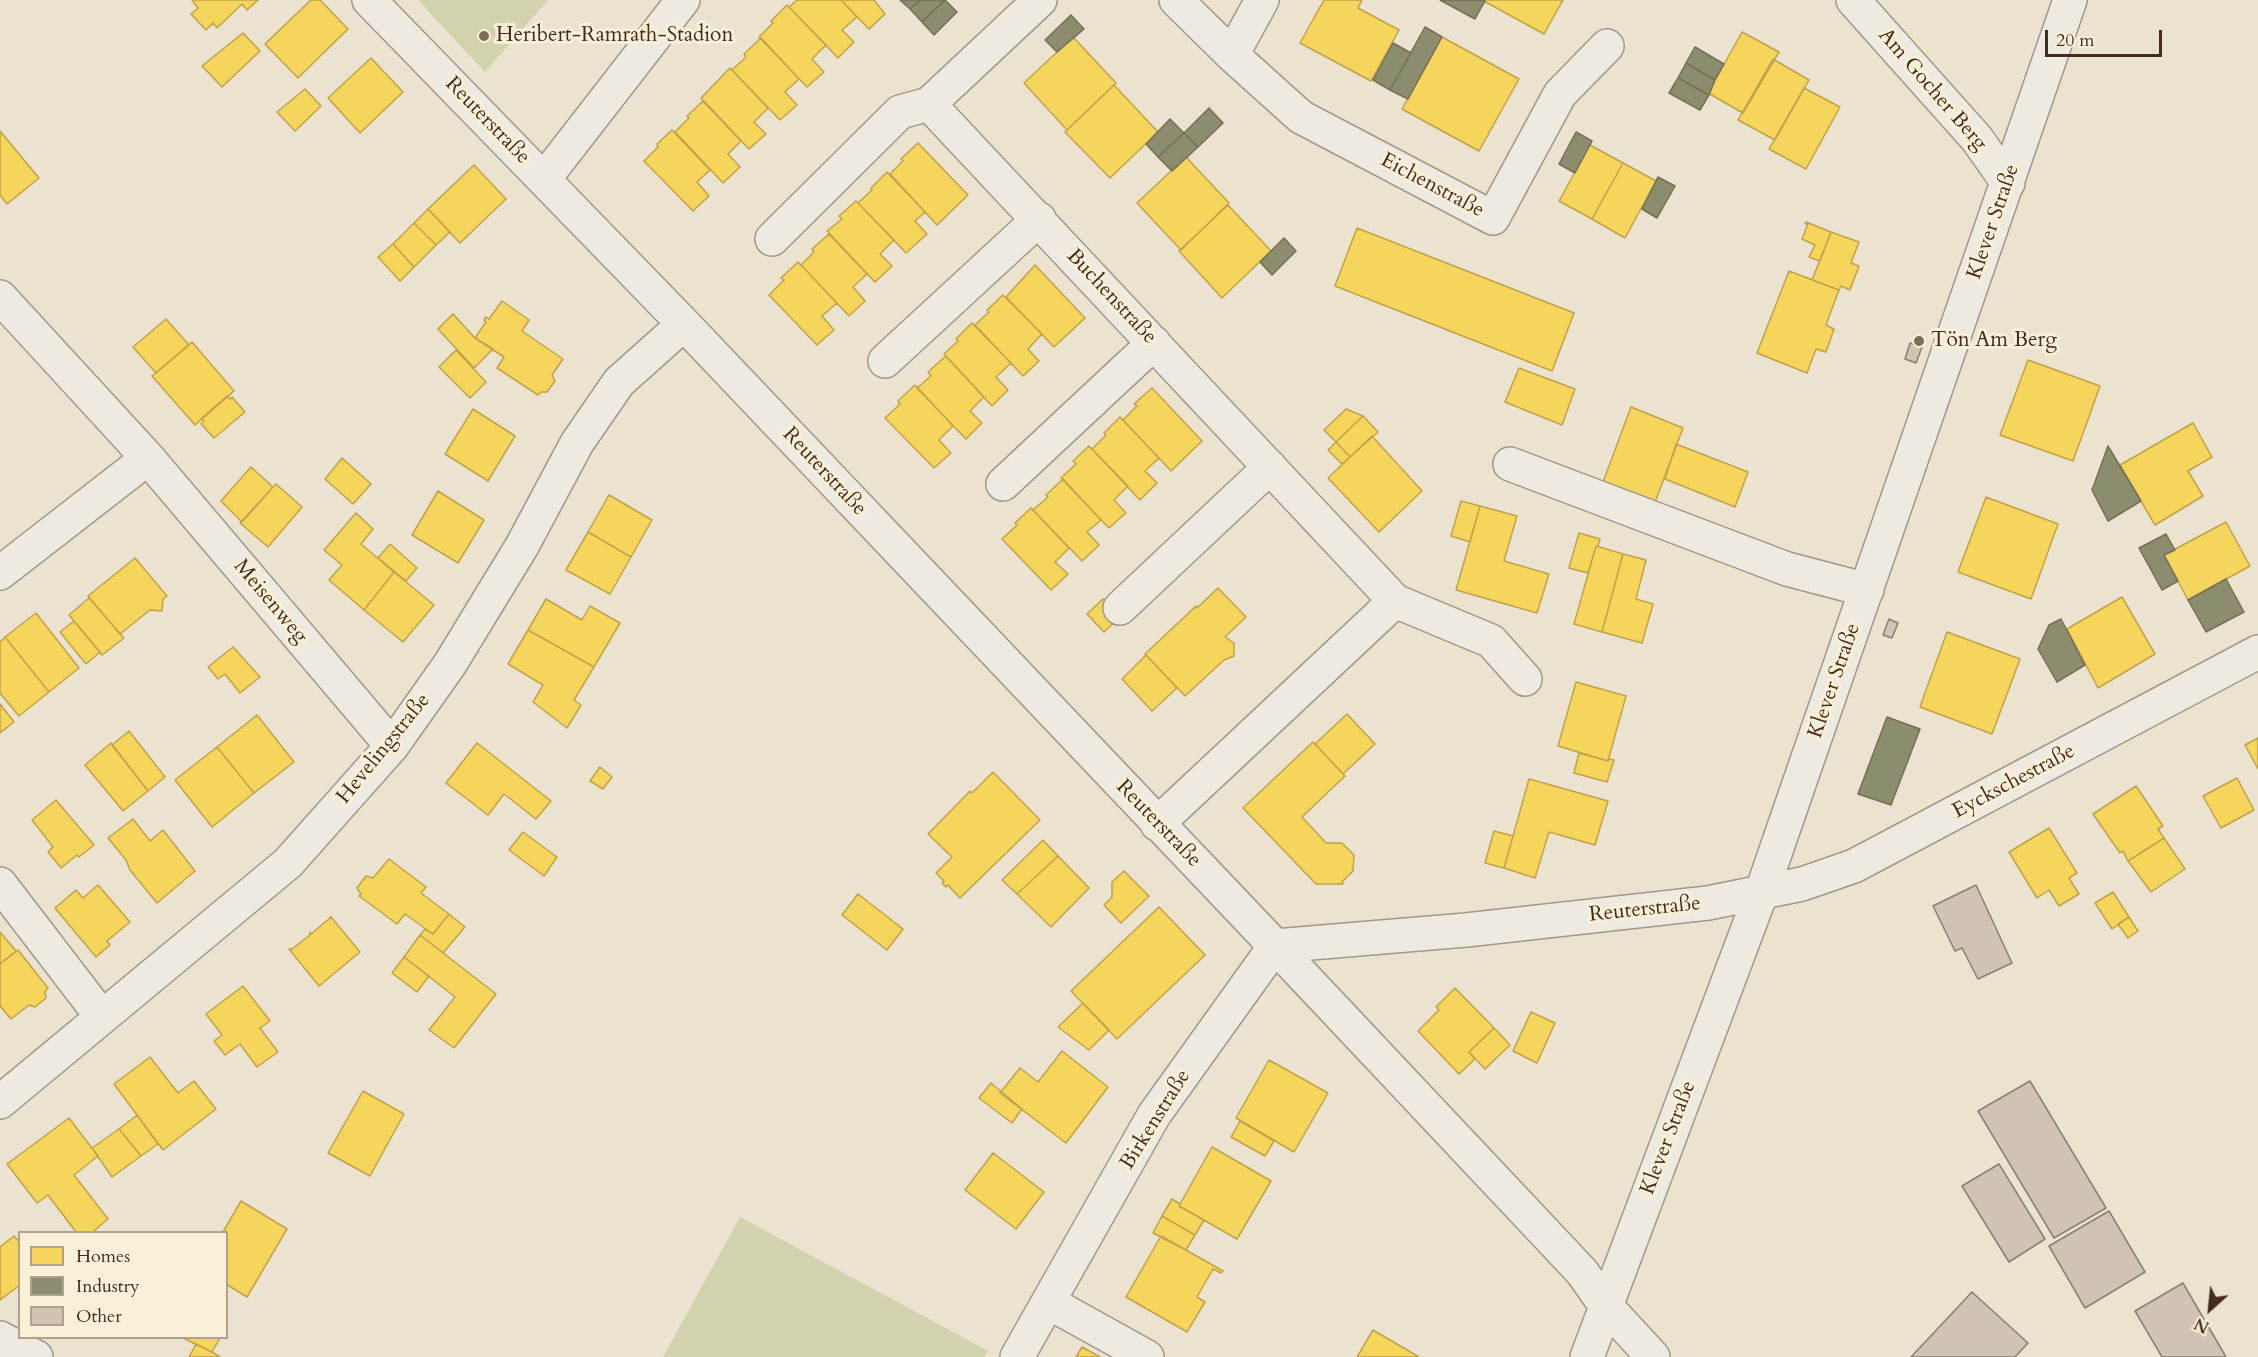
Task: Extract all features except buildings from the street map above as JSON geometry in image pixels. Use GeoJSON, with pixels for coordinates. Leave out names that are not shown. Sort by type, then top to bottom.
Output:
{"type":"FeatureCollection","features":[{"type":"Feature","properties":{"kind":"street","name":"Reuterstraße"},"geometry":{"type":"LineString","coordinates":[[369,0],[684,324],[1275,946],[1582,1272],[1606,1306],[1645,1349]]}},
{"type":"Feature","properties":{"kind":"street"},"geometry":{"type":"LineString","coordinates":[[544,179],[683,0]]}},
{"type":"Feature","properties":{"kind":"street"},"geometry":{"type":"LineString","coordinates":[[772,238],[900,112],[929,104],[1040,0]]}},
{"type":"Feature","properties":{"kind":"street","name":"Eichenstraße"},"geometry":{"type":"LineString","coordinates":[[1176,0],[1232,55],[1301,117],[1493,218],[1560,94],[1607,46]]}},
{"type":"Feature","properties":{"kind":"street"},"geometry":{"type":"LineString","coordinates":[[1232,55],[1262,0]]}},
{"type":"Feature","properties":{"kind":"street","name":"Am Gocher Berg"},"geometry":{"type":"LineString","coordinates":[[1853,0],[1977,139],[2008,183]]}},
{"type":"Feature","properties":{"kind":"street","name":"Klever Straße"},"geometry":{"type":"LineString","coordinates":[[1587,1357],[1762,891],[2070,0]]}},
{"type":"Feature","properties":{"kind":"street","name":"Buchenstraße"},"geometry":{"type":"LineString","coordinates":[[929,104],[1395,601],[1491,641],[1525,679]]}},
{"type":"Feature","properties":{"kind":"street"},"geometry":{"type":"LineString","coordinates":[[885,361],[1039,219]]}},
{"type":"Feature","properties":{"kind":"street","name":"Meisenweg"},"geometry":{"type":"LineString","coordinates":[[0,297],[148,458],[392,746]]}},
{"type":"Feature","properties":{"kind":"street","name":"Hevelingstraße"},"geometry":{"type":"LineString","coordinates":[[0,1102],[288,863],[392,746],[450,664],[498,586],[522,546],[576,443],[619,382],[684,324]]}},
{"type":"Feature","properties":{"kind":"street"},"geometry":{"type":"LineString","coordinates":[[1003,484],[1154,343]]}},
{"type":"Feature","properties":{"kind":"street"},"geometry":{"type":"LineString","coordinates":[[0,573],[148,458]]}},
{"type":"Feature","properties":{"kind":"street"},"geometry":{"type":"LineString","coordinates":[[1510,464],[1787,569],[1867,590]]}},
{"type":"Feature","properties":{"kind":"street"},"geometry":{"type":"LineString","coordinates":[[1120,608],[1270,467]]}},
{"type":"Feature","properties":{"kind":"street"},"geometry":{"type":"LineString","coordinates":[[1157,824],[1395,601]]}},
{"type":"Feature","properties":{"kind":"street","name":"Eyckschestraße"},"geometry":{"type":"LineString","coordinates":[[1762,891],[1802,884],[1854,866],[2258,652]]}},
{"type":"Feature","properties":{"kind":"street"},"geometry":{"type":"LineString","coordinates":[[0,884],[102,1017]]}},
{"type":"Feature","properties":{"kind":"street","name":"Reuterstraße"},"geometry":{"type":"LineString","coordinates":[[1275,946],[1466,930],[1696,905],[1762,891]]}},
{"type":"Feature","properties":{"kind":"street","name":"Birkenstraße"},"geometry":{"type":"LineString","coordinates":[[1017,1357],[1154,1115],[1275,946]]}},
{"type":"Feature","properties":{"kind":"street"},"geometry":{"type":"LineString","coordinates":[[1048,1302],[1147,1357]]}},
{"type":"Feature","properties":{"kind":"street"},"geometry":{"type":"LineString","coordinates":[[0,1338],[36,1357]]}},
{"type":"Feature","properties":{"kind":"green space","name":"Heribert-Ramrath-Stadion"},"geometry":{"type":"Polygon","coordinates":[[[418,0],[548,0],[485,72],[418,0]]]}},
{"type":"Feature","properties":{"kind":"green space"},"geometry":{"type":"Polygon","coordinates":[[[740,1217],[988,1351],[984,1357],[663,1357],[740,1217]]]}},
{"type":"Feature","properties":{"kind":"place","name":"Heribert-Ramrath-Stadion"},"geometry":{"type":"Point","coordinates":[484,36]}},
{"type":"Feature","properties":{"kind":"place","name":"Tön Am Berg"},"geometry":{"type":"Point","coordinates":[1919,341]}}]}
